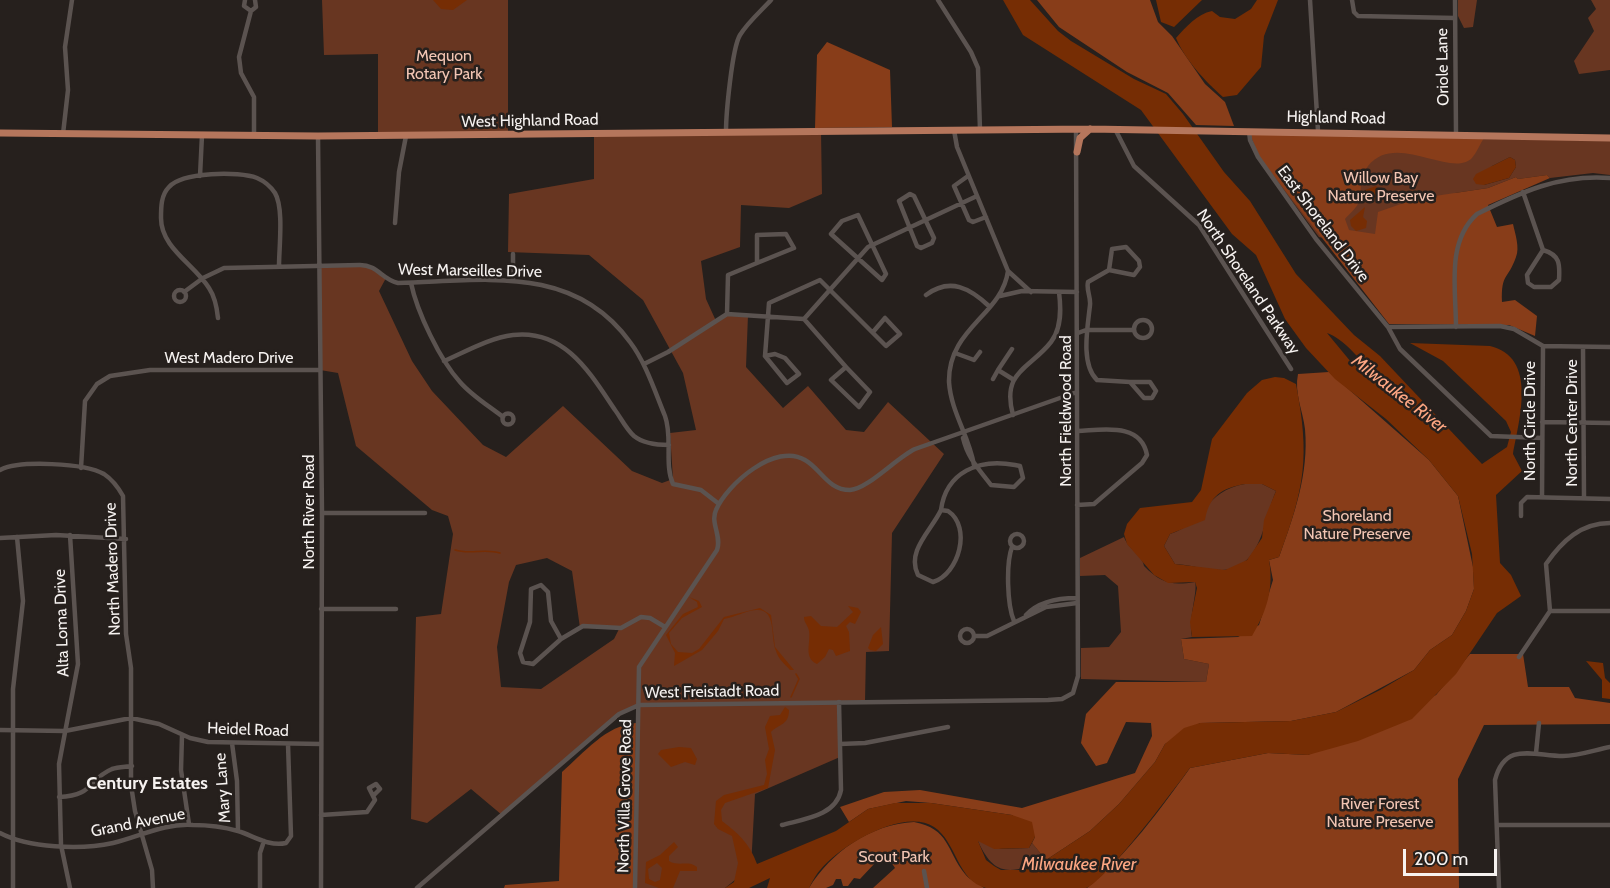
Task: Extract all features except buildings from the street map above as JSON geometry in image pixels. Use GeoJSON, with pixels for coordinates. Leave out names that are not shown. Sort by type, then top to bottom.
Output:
{"type":"FeatureCollection","features":[{"type":"Feature","properties":{"kind":"main road","name":"West Highland Road"},"geometry":{"type":"LineString","coordinates":[[0,134],[406,136],[1060,129]]}},
{"type":"Feature","properties":{"kind":"main road","name":"Highland Road"},"geometry":{"type":"LineString","coordinates":[[1060,129],[1318,131],[1610,138]]}},
{"type":"Feature","properties":{"kind":"main road"},"geometry":{"type":"LineString","coordinates":[[1077,152],[1080,138],[1090,129]]}},
{"type":"Feature","properties":{"kind":"street"},"geometry":{"type":"LineString","coordinates":[[63,134],[68,90],[65,47],[72,0]]}},
{"type":"Feature","properties":{"kind":"street"},"geometry":{"type":"LineString","coordinates":[[245,0],[244,6],[251,11]]}},
{"type":"Feature","properties":{"kind":"street"},"geometry":{"type":"LineString","coordinates":[[254,136],[254,97],[241,73],[240,57],[251,11],[256,7],[255,0]]}},
{"type":"Feature","properties":{"kind":"street"},"geometry":{"type":"LineString","coordinates":[[726,132],[726,104],[737,42],[747,26],[771,0]]}},
{"type":"Feature","properties":{"kind":"street"},"geometry":{"type":"LineString","coordinates":[[938,0],[971,52],[978,68],[980,130]]}},
{"type":"Feature","properties":{"kind":"street"},"geometry":{"type":"LineString","coordinates":[[1310,0],[1318,131]]}},
{"type":"Feature","properties":{"kind":"street"},"geometry":{"type":"LineString","coordinates":[[1352,0],[1358,16],[1455,18]]}},
{"type":"Feature","properties":{"kind":"street","name":"Oriole Lane"},"geometry":{"type":"LineString","coordinates":[[1455,0],[1456,134]]}},
{"type":"Feature","properties":{"kind":"street","name":"North Fieldwood Road"},"geometry":{"type":"LineString","coordinates":[[1073,693],[1078,676],[1076,129]]}},
{"type":"Feature","properties":{"kind":"street","name":"North Shoreland Parkway"},"geometry":{"type":"LineString","coordinates":[[1115,129],[1134,166],[1199,225],[1291,369]]}},
{"type":"Feature","properties":{"kind":"street"},"geometry":{"type":"LineString","coordinates":[[954,130],[957,147],[968,176],[1008,271],[1031,292]]}},
{"type":"Feature","properties":{"kind":"street","name":"East Shoreland Drive"},"geometry":{"type":"LineString","coordinates":[[1248,130],[1258,157],[1316,239],[1388,327],[1400,349],[1491,436],[1542,438]]}},
{"type":"Feature","properties":{"kind":"street"},"geometry":{"type":"LineString","coordinates":[[200,176],[202,135]]}},
{"type":"Feature","properties":{"kind":"street","name":"North River Road"},"geometry":{"type":"LineString","coordinates":[[318,136],[322,513],[321,888]]}},
{"type":"Feature","properties":{"kind":"street"},"geometry":{"type":"LineString","coordinates":[[395,223],[399,172],[406,136]]}},
{"type":"Feature","properties":{"kind":"street"},"geometry":{"type":"LineString","coordinates":[[218,318],[213,295],[203,278],[168,242],[162,232],[163,199],[170,186],[184,177],[249,176],[270,186],[278,204],[279,266]]}},
{"type":"Feature","properties":{"kind":"street"},"geometry":{"type":"LineString","coordinates":[[968,176],[954,184],[962,204],[971,222],[986,218]]}},
{"type":"Feature","properties":{"kind":"street"},"geometry":{"type":"LineString","coordinates":[[1456,327],[1456,248],[1464,229],[1477,214],[1523,192],[1557,180],[1610,178]]}},
{"type":"Feature","properties":{"kind":"street"},"geometry":{"type":"LineString","coordinates":[[1523,192],[1543,250],[1556,256],[1560,263],[1559,280],[1551,287],[1534,287],[1527,279],[1543,250]]}},
{"type":"Feature","properties":{"kind":"street"},"geometry":{"type":"LineString","coordinates":[[914,196],[925,220],[934,238],[932,243],[919,248],[899,201],[902,197],[914,196]]}},
{"type":"Feature","properties":{"kind":"street"},"geometry":{"type":"LineString","coordinates":[[804,320],[857,258],[874,244],[977,196]]}},
{"type":"Feature","properties":{"kind":"street"},"geometry":{"type":"LineString","coordinates":[[858,214],[874,244],[886,274],[882,280],[831,234],[842,221],[858,214]]}},
{"type":"Feature","properties":{"kind":"street"},"geometry":{"type":"LineString","coordinates":[[727,314],[728,275],[794,248],[786,234],[757,235],[757,263]]}},
{"type":"Feature","properties":{"kind":"street"},"geometry":{"type":"LineString","coordinates":[[1109,270],[1112,249],[1117,247],[1126,247],[1139,261],[1140,267],[1134,275],[1109,270],[1088,282],[1087,289],[1091,303],[1086,330],[1092,375],[1103,382],[1130,382],[1150,382],[1156,391],[1155,395],[1152,398],[1144,398],[1130,382]]}},
{"type":"Feature","properties":{"kind":"street"},"geometry":{"type":"LineString","coordinates":[[513,254],[513,281]]}},
{"type":"Feature","properties":{"kind":"street","name":"West Marseilles Drive"},"geometry":{"type":"LineString","coordinates":[[184,292],[203,278],[224,268],[279,266],[369,265],[390,282],[513,281],[545,284],[585,300],[618,327],[644,364],[666,419],[673,484],[681,488],[701,490],[719,504]]}},
{"type":"Feature","properties":{"kind":"street"},"geometry":{"type":"LineString","coordinates":[[941,510],[948,511],[956,520],[960,549],[951,572],[933,582],[918,575],[913,562],[914,553],[932,530],[941,510],[944,492],[951,483],[974,465],[1020,466],[1023,478],[1014,487],[991,485],[974,465],[951,395],[949,379],[955,353],[962,337],[1000,296],[1008,271]]}},
{"type":"Feature","properties":{"kind":"street"},"geometry":{"type":"LineString","coordinates":[[765,356],[781,355],[798,374],[787,383],[765,356],[769,303],[820,280],[886,346],[900,334],[885,318],[873,332]]}},
{"type":"Feature","properties":{"kind":"street"},"geometry":{"type":"LineString","coordinates":[[411,283],[413,295],[444,360],[461,384],[503,417]]}},
{"type":"Feature","properties":{"kind":"street"},"geometry":{"type":"LineString","coordinates":[[926,295],[934,289],[956,285],[973,291],[990,307]]}},
{"type":"Feature","properties":{"kind":"street"},"geometry":{"type":"LineString","coordinates":[[1000,296],[1031,292],[1077,292]]}},
{"type":"Feature","properties":{"kind":"street"},"geometry":{"type":"LineString","coordinates":[[1013,415],[1010,396],[1017,373],[1055,336],[1060,318],[1059,292]]}},
{"type":"Feature","properties":{"kind":"street"},"geometry":{"type":"LineString","coordinates":[[644,364],[668,352],[727,314],[804,320],[870,392],[859,407],[831,380],[846,367]]}},
{"type":"Feature","properties":{"kind":"street"},"geometry":{"type":"LineString","coordinates":[[1078,330],[1132,330],[1138,337],[1144,338],[1150,335],[1152,328],[1150,323],[1143,320],[1137,322],[1132,330]]}},
{"type":"Feature","properties":{"kind":"street"},"geometry":{"type":"LineString","coordinates":[[1388,327],[1514,329],[1543,346],[1610,347]]}},
{"type":"Feature","properties":{"kind":"street"},"geometry":{"type":"LineString","coordinates":[[1395,339],[1401,327]]}},
{"type":"Feature","properties":{"kind":"street"},"geometry":{"type":"LineString","coordinates":[[444,360],[498,338],[522,335],[542,337],[562,346],[580,360],[633,435],[648,443],[669,445]]}},
{"type":"Feature","properties":{"kind":"street","name":"North Circle Drive"},"geometry":{"type":"LineString","coordinates":[[1542,496],[1543,346]]}},
{"type":"Feature","properties":{"kind":"street","name":"North Center Drive"},"geometry":{"type":"LineString","coordinates":[[1583,347],[1584,498]]}},
{"type":"Feature","properties":{"kind":"street"},"geometry":{"type":"LineString","coordinates":[[993,379],[1012,349]]}},
{"type":"Feature","properties":{"kind":"street"},"geometry":{"type":"LineString","coordinates":[[955,353],[974,360],[980,352]]}},
{"type":"Feature","properties":{"kind":"street","name":"West Madero Drive"},"geometry":{"type":"LineString","coordinates":[[81,468],[83,414],[89,394],[110,376],[150,370],[320,370]]}},
{"type":"Feature","properties":{"kind":"street"},"geometry":{"type":"LineString","coordinates":[[998,370],[1014,380]]}},
{"type":"Feature","properties":{"kind":"street"},"geometry":{"type":"LineString","coordinates":[[719,504],[756,466],[765,460],[799,457],[807,461],[831,484],[849,490],[866,485],[898,457],[915,448],[1077,392]]}},
{"type":"Feature","properties":{"kind":"street"},"geometry":{"type":"LineString","coordinates":[[1542,422],[1610,423]]}},
{"type":"Feature","properties":{"kind":"street"},"geometry":{"type":"LineString","coordinates":[[1077,505],[1094,504],[1142,463],[1147,455],[1145,445],[1132,433],[1121,430],[1078,430]]}},
{"type":"Feature","properties":{"kind":"street","name":"North Madero Drive"},"geometry":{"type":"LineString","coordinates":[[0,470],[26,465],[96,470],[117,485],[125,503],[126,634],[131,668],[135,811],[150,863],[153,888]]}},
{"type":"Feature","properties":{"kind":"street"},"geometry":{"type":"LineString","coordinates":[[1521,516],[1524,499],[1542,496],[1610,499]]}},
{"type":"Feature","properties":{"kind":"street","name":"North Villa Grove Road"},"geometry":{"type":"LineString","coordinates":[[635,888],[639,667],[717,550],[719,539],[714,516],[719,504]]}},
{"type":"Feature","properties":{"kind":"street"},"geometry":{"type":"LineString","coordinates":[[322,513],[425,513]]}},
{"type":"Feature","properties":{"kind":"street"},"geometry":{"type":"LineString","coordinates":[[1519,657],[1550,611],[1546,564],[1577,531],[1610,523]]}},
{"type":"Feature","properties":{"kind":"street"},"geometry":{"type":"LineString","coordinates":[[0,538],[70,535],[126,539]]}},
{"type":"Feature","properties":{"kind":"street","name":"Alta Loma Drive"},"geometry":{"type":"LineString","coordinates":[[69,888],[61,845],[59,764],[78,664],[70,535]]}},
{"type":"Feature","properties":{"kind":"street"},"geometry":{"type":"LineString","coordinates":[[13,888],[13,689],[23,601],[17,537]]}},
{"type":"Feature","properties":{"kind":"street"},"geometry":{"type":"LineString","coordinates":[[1012,547],[1010,603],[1014,621]]}},
{"type":"Feature","properties":{"kind":"street"},"geometry":{"type":"LineString","coordinates":[[561,639],[551,621],[548,592],[545,587],[535,586],[531,595],[529,632],[520,658],[523,662],[533,664],[561,639],[583,626],[621,628],[641,617],[651,618],[665,627]]}},
{"type":"Feature","properties":{"kind":"street"},"geometry":{"type":"LineString","coordinates":[[974,636],[987,636],[1045,605],[1062,601],[1077,601]]}},
{"type":"Feature","properties":{"kind":"street"},"geometry":{"type":"LineString","coordinates":[[321,609],[396,609]]}},
{"type":"Feature","properties":{"kind":"street"},"geometry":{"type":"LineString","coordinates":[[1550,611],[1610,611]]}},
{"type":"Feature","properties":{"kind":"street","name":"West Freistadt Road"},"geometry":{"type":"LineString","coordinates":[[417,888],[620,714],[639,705],[1048,700],[1062,699],[1073,693]]}},
{"type":"Feature","properties":{"kind":"street"},"geometry":{"type":"LineString","coordinates":[[782,825],[809,818],[834,806],[841,790],[839,702]]}},
{"type":"Feature","properties":{"kind":"street","name":"Heidel Road"},"geometry":{"type":"LineString","coordinates":[[0,730],[65,732],[131,718],[159,724],[182,735],[203,741],[321,744]]}},
{"type":"Feature","properties":{"kind":"street"},"geometry":{"type":"LineString","coordinates":[[1536,753],[1539,723]]}},
{"type":"Feature","properties":{"kind":"street"},"geometry":{"type":"LineString","coordinates":[[840,744],[865,743],[948,727]]}},
{"type":"Feature","properties":{"kind":"street"},"geometry":{"type":"LineString","coordinates":[[182,735],[181,770],[189,824]]}},
{"type":"Feature","properties":{"kind":"street","name":"Mary Lane"},"geometry":{"type":"LineString","coordinates":[[232,743],[237,781],[238,831]]}},
{"type":"Feature","properties":{"kind":"street"},"geometry":{"type":"LineString","coordinates":[[260,888],[260,853],[264,841],[282,844],[291,837],[288,744]]}},
{"type":"Feature","properties":{"kind":"street"},"geometry":{"type":"LineString","coordinates":[[1499,888],[1495,780],[1501,764],[1522,753],[1563,756],[1610,747]]}},
{"type":"Feature","properties":{"kind":"street"},"geometry":{"type":"LineString","coordinates":[[59,797],[73,797],[89,790],[102,775],[113,768],[132,766]]}},
{"type":"Feature","properties":{"kind":"street"},"geometry":{"type":"LineString","coordinates":[[321,816],[367,812],[373,807],[374,795]]}},
{"type":"Feature","properties":{"kind":"street","name":"Grand Avenue"},"geometry":{"type":"LineString","coordinates":[[0,833],[12,840],[28,844],[112,844],[164,827],[189,824],[238,831],[264,841]]}},
{"type":"Feature","properties":{"kind":"street"},"geometry":{"type":"LineString","coordinates":[[1497,825],[1610,825]]}},
{"type":"Feature","properties":{"kind":"street"},"geometry":{"type":"LineString","coordinates":[[924,871],[927,888]]}},
{"type":"Feature","properties":{"kind":"green space","name":"Mequon Rotary Park"},"geometry":{"type":"Polygon","coordinates":[[[322,0],[508,0],[508,134],[378,136],[378,54],[324,55],[322,0]]]}},
{"type":"Feature","properties":{"kind":"green space"},"geometry":{"type":"Polygon","coordinates":[[[1037,0],[1150,0],[1158,22],[1172,36],[1205,84],[1225,102],[1234,126],[1196,125],[1168,93],[1127,72],[1059,27],[1037,0]]]}},
{"type":"Feature","properties":{"kind":"green space"},"geometry":{"type":"Polygon","coordinates":[[[1458,0],[1477,0],[1473,27],[1464,28],[1458,16],[1458,0]]]}},
{"type":"Feature","properties":{"kind":"green space"},"geometry":{"type":"Polygon","coordinates":[[[1591,0],[1610,0],[1610,70],[1579,74],[1574,61],[1594,31],[1588,18],[1596,9],[1591,0]]]}},
{"type":"Feature","properties":{"kind":"green space"},"geometry":{"type":"Polygon","coordinates":[[[827,42],[890,70],[892,127],[815,128],[817,55],[827,42]]]}},
{"type":"Feature","properties":{"kind":"green space"},"geometry":{"type":"Polygon","coordinates":[[[821,131],[822,194],[789,208],[741,205],[740,247],[701,261],[706,299],[716,321],[727,314],[748,315],[746,367],[783,408],[808,386],[846,430],[864,432],[888,402],[944,454],[892,533],[889,651],[866,652],[865,702],[839,702],[840,757],[755,794],[751,867],[725,888],[635,888],[639,705],[628,709],[502,815],[471,789],[427,823],[411,819],[416,617],[441,614],[453,534],[448,516],[432,510],[356,446],[338,373],[320,370],[319,266],[369,265],[386,278],[379,291],[412,361],[432,391],[483,445],[506,457],[563,406],[632,471],[662,483],[673,479],[670,433],[696,430],[683,373],[643,300],[589,255],[508,252],[509,194],[594,179],[594,134],[821,131]],[[547,558],[516,565],[509,582],[497,647],[501,687],[541,689],[614,639],[619,629],[580,628],[572,571],[547,558]]]}},
{"type":"Feature","properties":{"kind":"green space"},"geometry":{"type":"Polygon","coordinates":[[[1249,132],[1484,138],[1472,158],[1463,163],[1393,153],[1380,156],[1368,166],[1362,179],[1358,203],[1345,219],[1349,230],[1375,234],[1378,212],[1415,199],[1488,188],[1516,177],[1518,179],[1547,175],[1550,178],[1488,205],[1497,227],[1513,224],[1517,240],[1518,249],[1504,281],[1502,302],[1515,300],[1537,316],[1535,336],[1509,325],[1389,324],[1259,157],[1249,132]]]}},
{"type":"Feature","properties":{"kind":"green space","name":"Willow Bay Nature Preserve"},"geometry":{"type":"Polygon","coordinates":[[[1484,138],[1610,141],[1610,175],[1593,173],[1550,178],[1547,175],[1518,179],[1516,177],[1488,188],[1455,193],[1422,258],[1319,237],[1259,157],[1484,138]],[[1510,157],[1492,166],[1484,185],[1509,178],[1516,167],[1515,160],[1510,157]]]}},
{"type":"Feature","properties":{"kind":"green space","name":"Shoreland Nature Preserve"},"geometry":{"type":"Polygon","coordinates":[[[1329,372],[1429,460],[1458,496],[1473,567],[1474,589],[1466,611],[1452,635],[1430,650],[1414,670],[1336,712],[1291,721],[1200,723],[1165,744],[1155,762],[1119,804],[1090,831],[1046,860],[1032,843],[1035,837],[1012,815],[906,801],[868,809],[849,822],[840,807],[884,792],[920,790],[1022,808],[1135,773],[1152,736],[1151,723],[1126,722],[1107,763],[1096,766],[1081,743],[1086,714],[1116,682],[1206,682],[1209,664],[1184,659],[1181,639],[1238,637],[1259,625],[1273,580],[1269,560],[1279,557],[1295,510],[1305,462],[1305,429],[1298,395],[1298,374],[1329,372]]]}},
{"type":"Feature","properties":{"kind":"green space"},"geometry":{"type":"Polygon","coordinates":[[[1245,484],[1262,484],[1276,491],[1254,552],[1246,561],[1222,570],[1175,564],[1164,546],[1170,534],[1191,523],[1221,493],[1245,484]]]}},
{"type":"Feature","properties":{"kind":"green space"},"geometry":{"type":"Polygon","coordinates":[[[1124,537],[1144,566],[1161,580],[1179,584],[1195,582],[1191,622],[1192,637],[1181,639],[1184,659],[1209,664],[1206,682],[1081,679],[1081,648],[1109,647],[1121,632],[1118,586],[1105,575],[1080,576],[1080,558],[1124,537]]]}},
{"type":"Feature","properties":{"kind":"green space","name":"River Forest Nature Preserve"},"geometry":{"type":"Polygon","coordinates":[[[1470,654],[1523,654],[1528,687],[1569,687],[1575,698],[1610,703],[1610,724],[1484,725],[1458,779],[1459,888],[1087,888],[1129,847],[1190,768],[1268,753],[1308,755],[1436,695],[1470,654]]]}},
{"type":"Feature","properties":{"kind":"green space"},"geometry":{"type":"Polygon","coordinates":[[[636,723],[634,888],[504,888],[505,885],[559,881],[562,772],[605,734],[636,723]]]}},
{"type":"Feature","properties":{"kind":"green space","name":"Scout Park"},"geometry":{"type":"Polygon","coordinates":[[[914,822],[926,825],[941,835],[965,874],[984,888],[873,888],[895,868],[891,862],[876,862],[860,879],[854,878],[848,886],[843,886],[841,879],[836,879],[833,885],[826,888],[809,888],[829,863],[854,842],[883,828],[914,822]]]}},
{"type":"Feature","properties":{"kind":"green space"},"geometry":{"type":"Polygon","coordinates":[[[982,840],[1001,849],[1029,848],[1032,843],[1046,860],[1023,868],[1006,870],[991,862],[978,841],[982,840]]]}},
{"type":"Feature","properties":{"kind":"water"},"geometry":{"type":"Polygon","coordinates":[[[433,0],[467,0],[453,10],[441,9],[433,0]]]}},
{"type":"Feature","properties":{"kind":"water","name":"Milwaukee River"},"geometry":{"type":"Polygon","coordinates":[[[1003,0],[1030,0],[1058,31],[1071,41],[1134,79],[1166,94],[1224,172],[1250,201],[1296,274],[1354,335],[1380,356],[1482,464],[1507,447],[1511,432],[1506,421],[1443,361],[1410,343],[1490,346],[1505,352],[1515,363],[1522,391],[1513,454],[1522,471],[1496,495],[1500,563],[1511,575],[1521,596],[1497,613],[1456,674],[1412,719],[1358,741],[1308,755],[1268,753],[1190,768],[1123,853],[1108,870],[1086,888],[986,888],[969,878],[948,842],[934,827],[921,822],[906,822],[873,832],[842,850],[819,871],[809,888],[767,888],[770,878],[749,888],[725,888],[734,882],[738,863],[732,836],[718,829],[714,824],[716,801],[724,795],[764,785],[767,774],[765,760],[769,749],[765,727],[770,716],[780,715],[785,707],[789,710],[787,719],[771,732],[775,750],[768,788],[725,803],[721,810],[722,821],[743,840],[757,864],[836,831],[868,809],[895,803],[931,803],[1012,815],[1032,822],[1035,837],[1029,848],[994,849],[978,841],[986,860],[994,866],[1001,870],[1021,870],[1046,860],[1090,831],[1119,804],[1155,762],[1165,744],[1184,728],[1200,723],[1291,721],[1336,712],[1414,670],[1430,650],[1452,635],[1466,611],[1474,589],[1472,554],[1458,496],[1429,460],[1386,419],[1335,379],[1306,348],[1285,319],[1256,255],[1232,234],[1141,110],[1023,35],[1003,0]],[[1327,333],[1351,362],[1373,378],[1353,351],[1327,333]]]}},
{"type":"Feature","properties":{"kind":"water"},"geometry":{"type":"Polygon","coordinates":[[[1156,0],[1202,0],[1174,27],[1161,22],[1156,0]]]}},
{"type":"Feature","properties":{"kind":"water"},"geometry":{"type":"Polygon","coordinates":[[[1257,0],[1278,0],[1264,36],[1261,67],[1237,95],[1223,97],[1196,70],[1176,38],[1201,15],[1212,11],[1220,17],[1235,19],[1251,9],[1257,0]]]}},
{"type":"Feature","properties":{"kind":"water"},"geometry":{"type":"Polygon","coordinates":[[[1510,157],[1515,160],[1516,167],[1509,178],[1484,185],[1476,184],[1473,179],[1476,174],[1510,157]]]}},
{"type":"Feature","properties":{"kind":"water"},"geometry":{"type":"Polygon","coordinates":[[[1376,186],[1379,190],[1375,199],[1363,200],[1365,190],[1376,186]]]}},
{"type":"Feature","properties":{"kind":"water"},"geometry":{"type":"Polygon","coordinates":[[[1365,207],[1363,217],[1367,221],[1366,228],[1356,231],[1351,226],[1350,220],[1365,207]]]}},
{"type":"Feature","properties":{"kind":"water"},"geometry":{"type":"Polygon","coordinates":[[[1275,377],[1284,378],[1296,384],[1304,452],[1295,511],[1279,557],[1269,560],[1271,580],[1268,599],[1262,618],[1252,636],[1192,637],[1190,622],[1197,588],[1195,582],[1168,583],[1154,575],[1127,544],[1124,534],[1127,524],[1140,508],[1192,502],[1201,490],[1212,439],[1247,393],[1262,380],[1275,377]],[[1245,484],[1223,491],[1213,499],[1205,520],[1170,534],[1164,546],[1175,564],[1225,570],[1247,560],[1262,538],[1264,520],[1276,491],[1262,484],[1245,484]]]}},
{"type":"Feature","properties":{"kind":"water"},"geometry":{"type":"Polygon","coordinates":[[[689,597],[699,601],[702,607],[682,618],[669,633],[671,644],[678,652],[692,653],[699,649],[724,617],[760,608],[771,615],[775,647],[794,670],[790,670],[777,654],[774,645],[770,618],[763,611],[756,610],[724,619],[718,631],[702,650],[674,666],[675,653],[666,635],[683,614],[698,607],[697,602],[689,597]]]}},
{"type":"Feature","properties":{"kind":"water"},"geometry":{"type":"Polygon","coordinates":[[[848,606],[858,608],[861,612],[855,624],[850,622],[846,626],[849,632],[850,651],[836,656],[833,650],[829,649],[825,657],[817,664],[810,658],[809,631],[804,617],[811,616],[821,626],[837,627],[853,612],[848,606]]]}},
{"type":"Feature","properties":{"kind":"water"},"geometry":{"type":"Polygon","coordinates":[[[881,627],[883,644],[876,651],[870,650],[868,648],[873,635],[881,627]]]}},
{"type":"Feature","properties":{"kind":"water"},"geometry":{"type":"Polygon","coordinates":[[[1586,661],[1603,663],[1605,678],[1610,683],[1610,699],[1602,698],[1602,680],[1586,661]]]}},
{"type":"Feature","properties":{"kind":"water"},"geometry":{"type":"Polygon","coordinates":[[[691,748],[697,759],[695,765],[685,762],[671,767],[658,754],[661,750],[691,748]]]}},
{"type":"Feature","properties":{"kind":"water"},"geometry":{"type":"Polygon","coordinates":[[[674,842],[678,847],[669,856],[669,861],[694,865],[697,871],[680,871],[673,888],[659,888],[645,883],[646,862],[660,855],[674,842]],[[657,863],[648,869],[649,879],[655,882],[660,880],[662,868],[657,863]]]}},
{"type":"Feature","properties":{"kind":"waterway"},"geometry":{"type":"LineString","coordinates":[[455,550],[500,553]]}},
{"type":"Feature","properties":{"kind":"waterway"},"geometry":{"type":"LineString","coordinates":[[791,697],[799,679],[796,674]]}},
{"type":"Feature","properties":{"kind":"district","name":"Century Estates"},"geometry":{"type":"Point","coordinates":[147,784]}}]}
